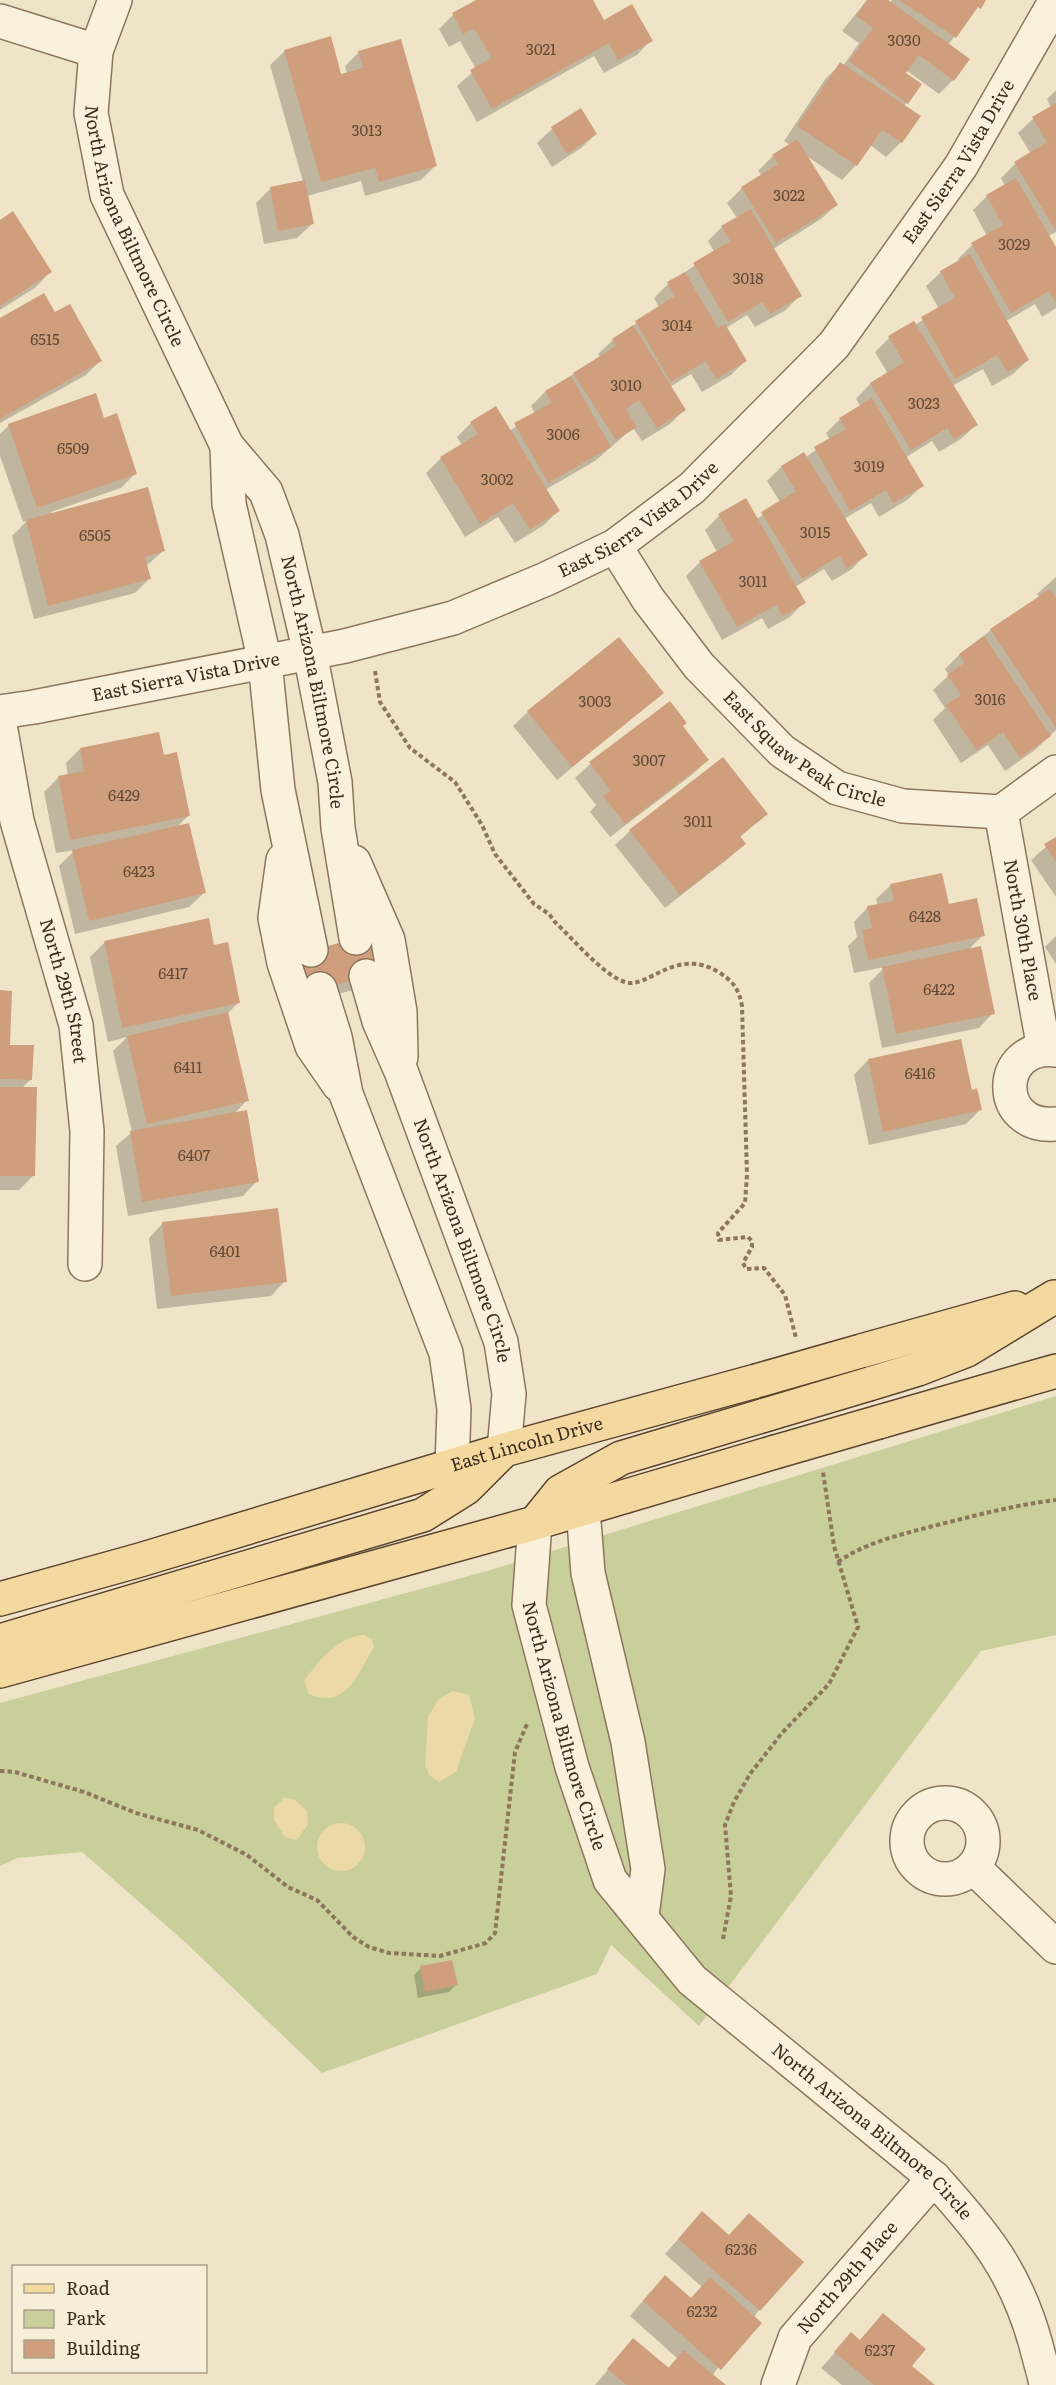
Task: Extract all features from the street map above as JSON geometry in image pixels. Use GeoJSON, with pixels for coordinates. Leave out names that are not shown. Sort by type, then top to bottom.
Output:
{"type":"FeatureCollection","features":[{"type":"Feature","properties":{"kind":"main road","name":"East Lincoln Drive"},"geometry":{"type":"LineString","coordinates":[[0,1599],[504,1450],[1055,1297]]}},
{"type":"Feature","properties":{"kind":"main road"},"geometry":{"type":"LineString","coordinates":[[535,1523],[560,1492],[621,1458],[918,1369],[967,1350],[1055,1297]]}},
{"type":"Feature","properties":{"kind":"main road"},"geometry":{"type":"LineString","coordinates":[[0,1671],[535,1523],[1056,1371]]}},
{"type":"Feature","properties":{"kind":"main road"},"geometry":{"type":"LineString","coordinates":[[0,1641],[423,1515],[466,1488],[504,1450]]}},
{"type":"Feature","properties":{"kind":"street","name":"North Arizona Biltmore Circle"},"geometry":{"type":"LineString","coordinates":[[115,0],[96,51],[91,113],[107,195],[227,446],[266,492],[282,535],[310,653],[335,782],[338,828],[356,938]]}},
{"type":"Feature","properties":{"kind":"street","name":"East Sierra Vista Drive"},"geometry":{"type":"LineString","coordinates":[[0,712],[310,653],[453,618],[546,579],[615,546],[692,488],[834,345],[961,166],[1056,0]]}},
{"type":"Feature","properties":{"kind":"street"},"geometry":{"type":"LineString","coordinates":[[0,21],[96,51]]}},
{"type":"Feature","properties":{"kind":"street","name":"North Arizona Biltmore Circle"},"geometry":{"type":"LineString","coordinates":[[227,446],[229,504],[265,662],[278,790],[311,951]]}},
{"type":"Feature","properties":{"kind":"street","name":"East Squaw Peak Circle"},"geometry":{"type":"LineString","coordinates":[[615,546],[648,599],[699,666],[782,751],[837,788],[903,806],[1000,812]]}},
{"type":"Feature","properties":{"kind":"street","name":"North 29th Street"},"geometry":{"type":"LineString","coordinates":[[0,725],[17,821],[76,1025],[87,1131],[85,1264]]}},
{"type":"Feature","properties":{"kind":"street"},"geometry":{"type":"LineString","coordinates":[[1000,812],[1056,772]]}},
{"type":"Feature","properties":{"kind":"street","name":"North 30th Place"},"geometry":{"type":"LineString","coordinates":[[1000,812],[1050,1050],[1021,1059],[1014,1069],[1010,1094],[1014,1106],[1022,1115],[1044,1126],[1056,1124]]}},
{"type":"Feature","properties":{"kind":"street","name":"North Arizona Biltmore Circle"},"geometry":{"type":"LineString","coordinates":[[338,828],[388,940],[400,1012],[401,1071]]}},
{"type":"Feature","properties":{"kind":"street","name":"North Arizona Biltmore Circle"},"geometry":{"type":"LineString","coordinates":[[286,837],[275,918],[284,963],[312,1046],[346,1094]]}},
{"type":"Feature","properties":{"kind":"street","name":"North Arizona Biltmore Circle"},"geometry":{"type":"LineString","coordinates":[[366,976],[379,1021],[401,1071],[501,1342],[509,1394],[504,1450]]}},
{"type":"Feature","properties":{"kind":"street","name":"North Arizona Biltmore Circle"},"geometry":{"type":"LineString","coordinates":[[320,989],[335,1037],[346,1094],[446,1353],[454,1409],[452,1466]]}},
{"type":"Feature","properties":{"kind":"street"},"geometry":{"type":"LineString","coordinates":[[583,1509],[588,1573],[628,1742],[648,1869],[642,1916]]}},
{"type":"Feature","properties":{"kind":"street","name":"North Arizona Biltmore Circle"},"geometry":{"type":"LineString","coordinates":[[535,1523],[529,1605],[572,1767],[610,1880],[642,1916],[692,1980],[934,2178],[990,2242],[1016,2284],[1031,2326],[1046,2385]]}},
{"type":"Feature","properties":{"kind":"street"},"geometry":{"type":"LineString","coordinates":[[973,1867],[1056,1947]]}},
{"type":"Feature","properties":{"kind":"street","name":"North 29th Place"},"geometry":{"type":"LineString","coordinates":[[778,2385],[795,2338],[934,2178]]}},
{"type":"Feature","properties":{"kind":"path"},"geometry":{"type":"LineString","coordinates":[[370,640],[380,702],[410,748],[455,782],[482,825],[495,854],[534,904],[549,914],[611,974],[626,983],[638,982],[662,970],[689,963],[711,968],[730,980],[739,990],[743,1027],[747,1174],[745,1203],[718,1233],[720,1240],[748,1237],[752,1241],[752,1247],[743,1263],[746,1269],[764,1268],[785,1295],[797,1344]]}},
{"type":"Feature","properties":{"kind":"path"},"geometry":{"type":"LineString","coordinates":[[723,1939],[731,1896],[725,1825],[734,1802],[750,1774],[782,1733],[829,1684],[858,1627],[838,1562],[822,1465]]}},
{"type":"Feature","properties":{"kind":"path"},"geometry":{"type":"LineString","coordinates":[[838,1562],[854,1551],[893,1537],[1019,1504],[1056,1500]]}},
{"type":"Feature","properties":{"kind":"path"},"geometry":{"type":"LineString","coordinates":[[0,1771],[15,1772],[84,1792],[136,1813],[198,1830],[248,1855],[288,1887],[317,1900],[352,1937],[369,1947],[389,1953],[440,1956],[486,1943],[495,1933],[515,1752],[524,1728],[553,1694]]}},
{"type":"Feature","properties":{"kind":"green space"},"geometry":{"type":"Polygon","coordinates":[[[1056,1396],[1056,1635],[981,1651],[699,2026],[611,1945],[597,1974],[322,2073],[186,1943],[82,1852],[17,1858],[0,1866],[0,1703],[487,1571],[1056,1396]]]}},
{"type":"Feature","properties":{"kind":"sand"},"geometry":{"type":"Polygon","coordinates":[[[364,1635],[372,1639],[374,1647],[349,1687],[333,1697],[322,1698],[309,1694],[304,1681],[316,1665],[346,1640],[364,1635]]]}},
{"type":"Feature","properties":{"kind":"sand"},"geometry":{"type":"Polygon","coordinates":[[[453,1691],[469,1695],[475,1718],[456,1772],[439,1782],[429,1775],[425,1765],[428,1717],[438,1700],[453,1691]]]}},
{"type":"Feature","properties":{"kind":"sand"},"geometry":{"type":"Polygon","coordinates":[[[285,1797],[295,1800],[307,1811],[308,1824],[297,1840],[285,1837],[274,1820],[274,1808],[285,1797]]]}},
{"type":"Feature","properties":{"kind":"sand"},"geometry":{"type":"Polygon","coordinates":[[[336,1823],[346,1823],[358,1830],[365,1842],[365,1852],[358,1864],[346,1871],[336,1871],[321,1860],[317,1852],[317,1842],[328,1827],[336,1823]]]}},
{"type":"Feature","properties":{"kind":"building"},"geometry":{"type":"Polygon","coordinates":[[[476,0],[593,0],[604,20],[632,4],[653,41],[618,60],[609,43],[492,109],[470,70],[492,58],[474,28],[463,34],[452,13],[476,0]]]}},
{"type":"Feature","properties":{"kind":"building"},"geometry":{"type":"Polygon","coordinates":[[[867,0],[888,0],[970,59],[954,81],[919,55],[906,73],[922,84],[908,104],[849,61],[873,28],[856,16],[867,0]]]}},
{"type":"Feature","properties":{"kind":"building"},"geometry":{"type":"Polygon","coordinates":[[[899,0],[986,0],[981,9],[978,7],[956,38],[899,0]]]}},
{"type":"Feature","properties":{"kind":"building"},"geometry":{"type":"Polygon","coordinates":[[[331,36],[341,74],[363,68],[358,51],[401,39],[437,166],[379,182],[375,168],[321,182],[284,50],[331,36]]]}},
{"type":"Feature","properties":{"kind":"building"},"geometry":{"type":"Polygon","coordinates":[[[840,62],[921,116],[902,143],[882,130],[857,166],[797,126],[840,62]]]}},
{"type":"Feature","properties":{"kind":"building"},"geometry":{"type":"Polygon","coordinates":[[[1056,103],[1056,231],[1014,162],[1047,142],[1032,117],[1056,103]]]}},
{"type":"Feature","properties":{"kind":"building"},"geometry":{"type":"Polygon","coordinates":[[[581,108],[597,134],[567,154],[551,127],[581,108]]]}},
{"type":"Feature","properties":{"kind":"building"},"geometry":{"type":"Polygon","coordinates":[[[797,139],[838,205],[776,243],[741,187],[778,164],[772,155],[797,139]]]}},
{"type":"Feature","properties":{"kind":"building"},"geometry":{"type":"Polygon","coordinates":[[[1016,178],[1056,247],[1056,303],[1049,291],[1011,313],[971,243],[1003,225],[986,195],[1016,178]]]}},
{"type":"Feature","properties":{"kind":"building"},"geometry":{"type":"Polygon","coordinates":[[[305,180],[314,224],[278,231],[270,187],[305,180]]]}},
{"type":"Feature","properties":{"kind":"building"},"geometry":{"type":"Polygon","coordinates":[[[751,209],[802,296],[770,314],[762,302],[728,322],[693,263],[730,241],[721,226],[751,209]]]}},
{"type":"Feature","properties":{"kind":"building"},"geometry":{"type":"Polygon","coordinates":[[[13,211],[52,272],[0,306],[0,220],[13,211]]]}},
{"type":"Feature","properties":{"kind":"building"},"geometry":{"type":"Polygon","coordinates":[[[970,254],[1029,360],[1007,372],[997,355],[955,379],[921,317],[955,298],[940,271],[970,254]]]}},
{"type":"Feature","properties":{"kind":"building"},"geometry":{"type":"Polygon","coordinates":[[[685,272],[718,328],[725,324],[747,361],[716,379],[706,361],[671,382],[635,321],[675,296],[667,282],[685,272]]]}},
{"type":"Feature","properties":{"kind":"building"},"geometry":{"type":"Polygon","coordinates":[[[44,293],[55,312],[70,304],[102,361],[0,419],[0,318],[44,293]]]}},
{"type":"Feature","properties":{"kind":"building"},"geometry":{"type":"Polygon","coordinates":[[[914,321],[978,425],[954,439],[947,428],[911,450],[870,383],[904,362],[888,336],[914,321]]]}},
{"type":"Feature","properties":{"kind":"building"},"geometry":{"type":"Polygon","coordinates":[[[633,325],[686,410],[657,428],[639,400],[626,409],[637,427],[616,440],[573,373],[616,346],[612,339],[633,325]]]}},
{"type":"Feature","properties":{"kind":"building"},"geometry":{"type":"Polygon","coordinates":[[[571,376],[611,447],[548,483],[514,423],[552,403],[545,391],[571,376]]]}},
{"type":"Feature","properties":{"kind":"building"},"geometry":{"type":"Polygon","coordinates":[[[96,393],[104,418],[117,413],[137,474],[37,508],[8,424],[96,393]]]}},
{"type":"Feature","properties":{"kind":"building"},"geometry":{"type":"Polygon","coordinates":[[[872,398],[924,486],[893,503],[886,490],[850,511],[814,447],[846,429],[839,418],[872,398]]]}},
{"type":"Feature","properties":{"kind":"building"},"geometry":{"type":"Polygon","coordinates":[[[496,406],[560,511],[530,530],[513,503],[480,524],[440,457],[478,434],[470,422],[496,406]]]}},
{"type":"Feature","properties":{"kind":"building"},"geometry":{"type":"Polygon","coordinates":[[[804,452],[868,555],[847,568],[839,556],[802,579],[761,512],[796,491],[781,466],[804,452]]]}},
{"type":"Feature","properties":{"kind":"building"},"geometry":{"type":"Polygon","coordinates":[[[148,487],[165,551],[145,557],[151,579],[48,606],[26,520],[148,487]]]}},
{"type":"Feature","properties":{"kind":"building"},"geometry":{"type":"Polygon","coordinates":[[[746,498],[806,603],[783,616],[776,605],[737,627],[699,561],[734,541],[718,514],[746,498]]]}},
{"type":"Feature","properties":{"kind":"building"},"geometry":{"type":"Polygon","coordinates":[[[1050,589],[1056,598],[1056,728],[990,629],[1050,589]]]}},
{"type":"Feature","properties":{"kind":"building"},"geometry":{"type":"Polygon","coordinates":[[[984,636],[1051,736],[1020,758],[1003,732],[976,750],[946,705],[961,695],[947,675],[964,663],[959,654],[984,636]]]}},
{"type":"Feature","properties":{"kind":"building"},"geometry":{"type":"Polygon","coordinates":[[[619,637],[664,693],[572,767],[527,711],[619,637]]]}},
{"type":"Feature","properties":{"kind":"building"},"geometry":{"type":"Polygon","coordinates":[[[670,701],[687,723],[683,726],[709,760],[625,824],[603,796],[611,791],[589,762],[670,701]]]}},
{"type":"Feature","properties":{"kind":"building"},"geometry":{"type":"Polygon","coordinates":[[[159,732],[164,755],[177,752],[190,816],[70,840],[58,776],[84,771],[80,748],[159,732]]]}},
{"type":"Feature","properties":{"kind":"building"},"geometry":{"type":"Polygon","coordinates":[[[723,757],[768,814],[740,836],[746,844],[680,895],[629,830],[723,757]]]}},
{"type":"Feature","properties":{"kind":"building"},"geometry":{"type":"Polygon","coordinates":[[[189,823],[206,893],[89,921],[72,850],[189,823]]]}},
{"type":"Feature","properties":{"kind":"building"},"geometry":{"type":"Polygon","coordinates":[[[1056,837],[1056,862],[1044,844],[1056,837]]]}},
{"type":"Feature","properties":{"kind":"building"},"geometry":{"type":"Polygon","coordinates":[[[942,873],[949,904],[977,898],[985,936],[868,960],[862,930],[872,928],[867,906],[894,901],[890,884],[942,873]]]}},
{"type":"Feature","properties":{"kind":"building"},"geometry":{"type":"Polygon","coordinates":[[[209,918],[214,945],[228,942],[240,1003],[122,1028],[104,941],[209,918]]]}},
{"type":"Feature","properties":{"kind":"building"},"geometry":{"type":"Polygon","coordinates":[[[373,934],[384,972],[304,993],[294,955],[373,934]]]}},
{"type":"Feature","properties":{"kind":"building"},"geometry":{"type":"Polygon","coordinates":[[[981,946],[995,1014],[896,1034],[882,967],[981,946]]]}},
{"type":"Feature","properties":{"kind":"building"},"geometry":{"type":"Polygon","coordinates":[[[0,990],[12,991],[10,1045],[34,1045],[32,1080],[0,1079],[0,990]]]}},
{"type":"Feature","properties":{"kind":"building"},"geometry":{"type":"Polygon","coordinates":[[[228,1012],[249,1101],[147,1124],[127,1036],[228,1012]]]}},
{"type":"Feature","properties":{"kind":"building"},"geometry":{"type":"Polygon","coordinates":[[[961,1039],[972,1090],[977,1088],[982,1110],[883,1132],[868,1059],[961,1039]]]}},
{"type":"Feature","properties":{"kind":"building"},"geometry":{"type":"Polygon","coordinates":[[[0,1087],[37,1087],[35,1176],[0,1176],[0,1087]]]}},
{"type":"Feature","properties":{"kind":"building"},"geometry":{"type":"Polygon","coordinates":[[[247,1110],[259,1182],[142,1202],[130,1131],[247,1110]]]}},
{"type":"Feature","properties":{"kind":"building"},"geometry":{"type":"Polygon","coordinates":[[[278,1208],[287,1282],[171,1296],[162,1222],[278,1208]]]}},
{"type":"Feature","properties":{"kind":"building"},"geometry":{"type":"Polygon","coordinates":[[[452,1960],[458,1985],[425,1992],[420,1966],[452,1960]]]}},
{"type":"Feature","properties":{"kind":"building"},"geometry":{"type":"Polygon","coordinates":[[[702,2211],[729,2235],[749,2213],[804,2262],[760,2311],[678,2239],[702,2211]]]}},
{"type":"Feature","properties":{"kind":"building"},"geometry":{"type":"Polygon","coordinates":[[[665,2275],[691,2298],[710,2277],[762,2323],[721,2370],[643,2301],[665,2275]]]}},
{"type":"Feature","properties":{"kind":"building"},"geometry":{"type":"Polygon","coordinates":[[[883,2313],[926,2349],[912,2366],[935,2385],[874,2385],[834,2352],[851,2332],[860,2340],[883,2313]]]}},
{"type":"Feature","properties":{"kind":"building"},"geometry":{"type":"Polygon","coordinates":[[[633,2338],[669,2368],[683,2350],[726,2385],[627,2385],[607,2369],[633,2338]]]}}]}
